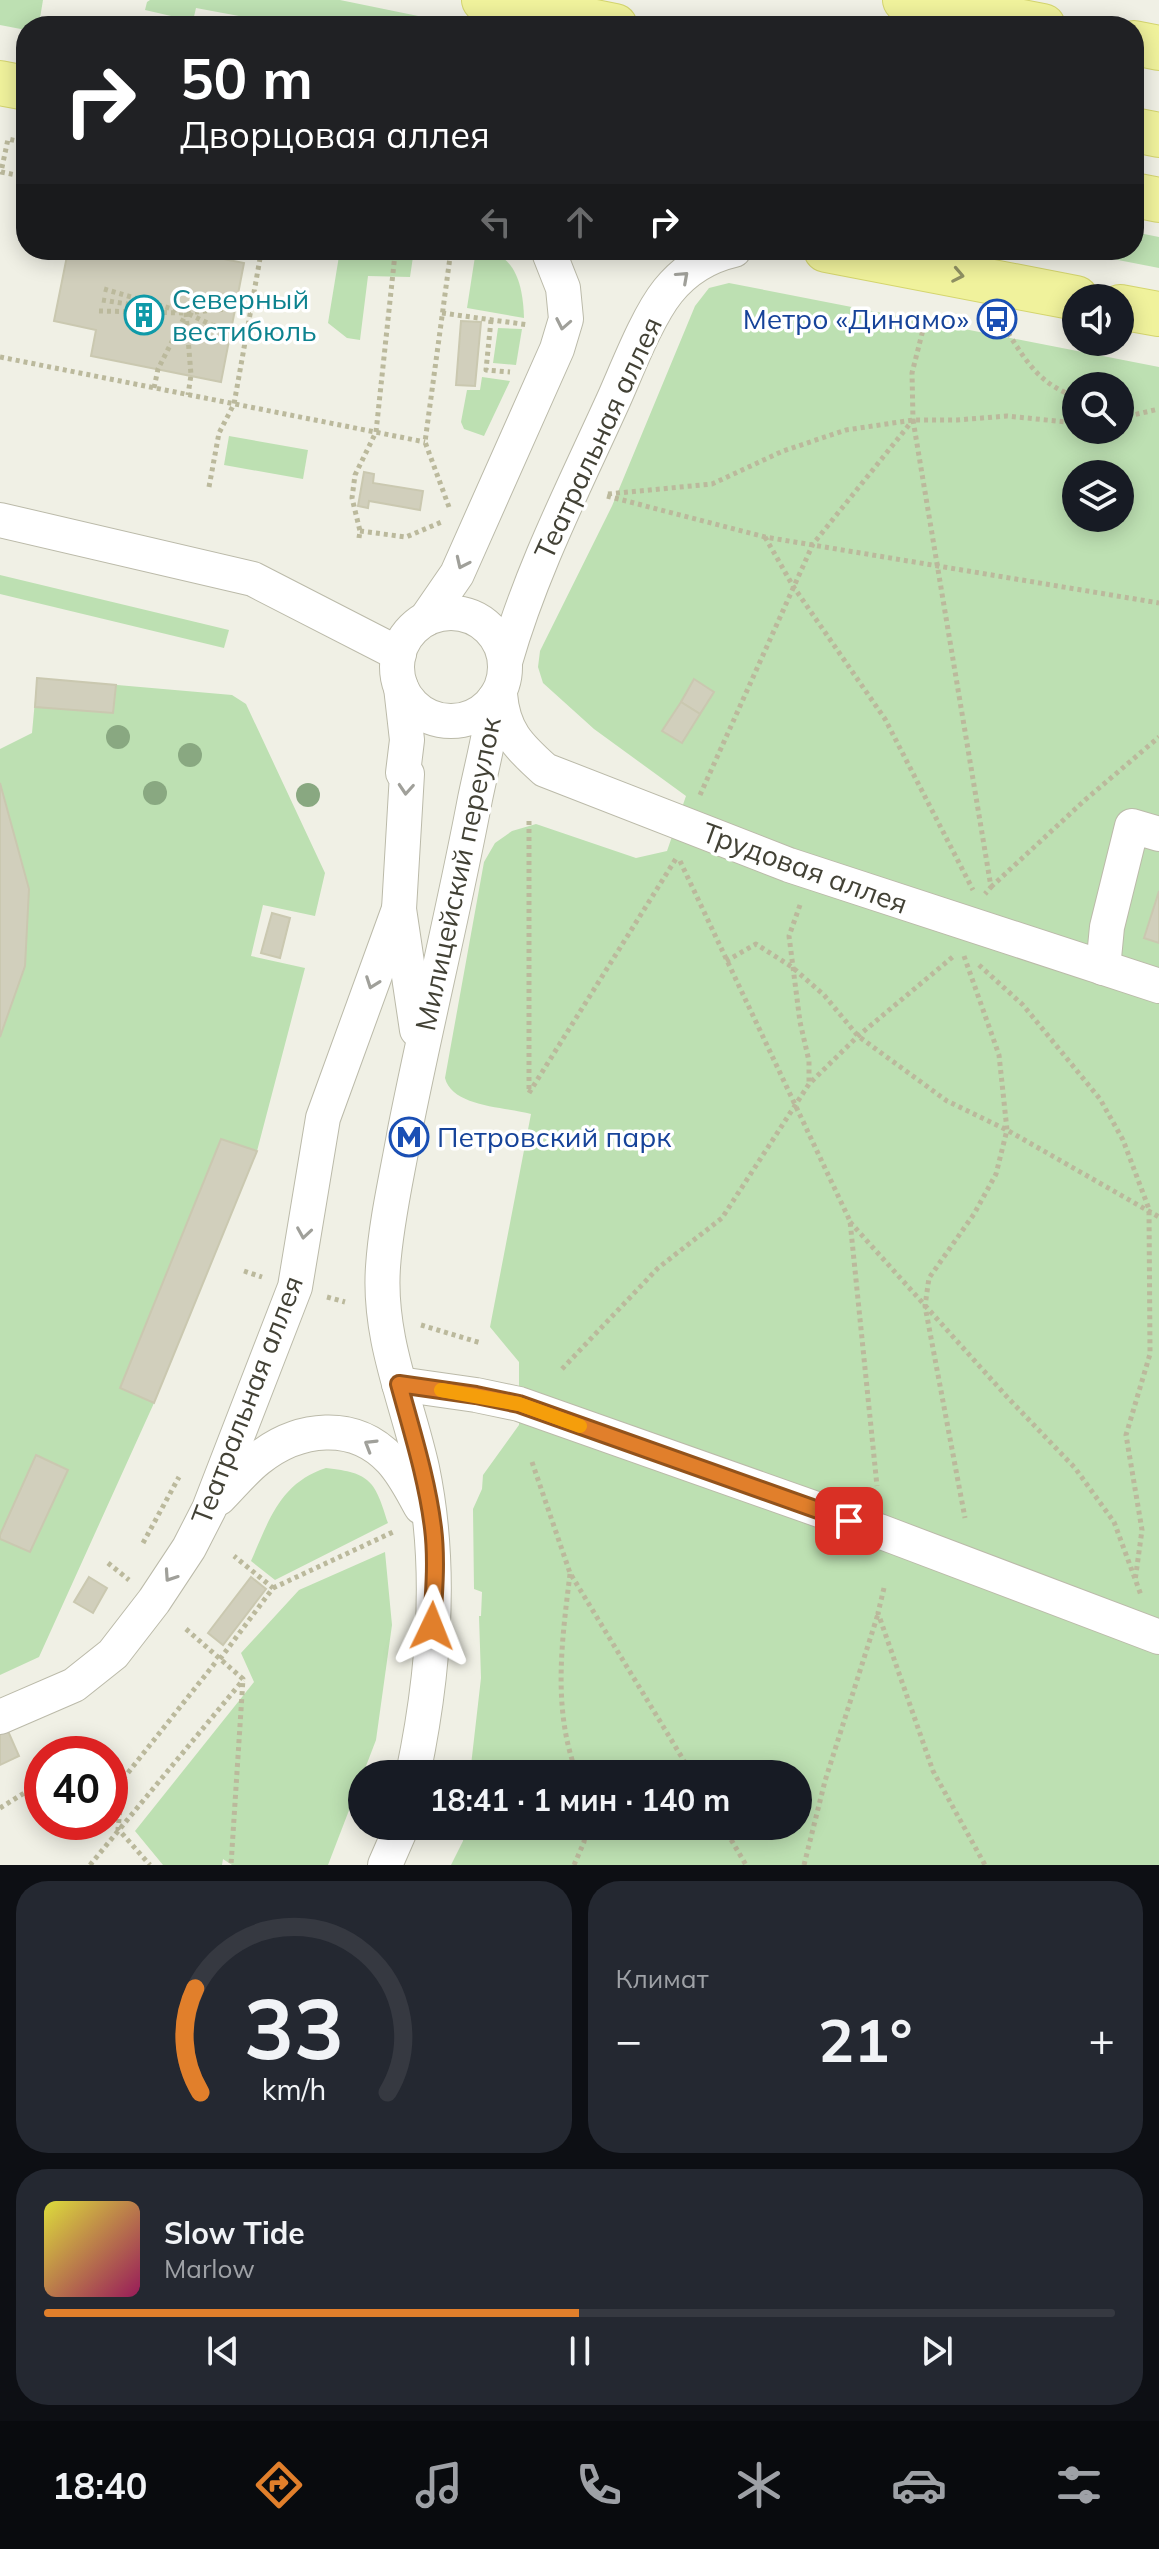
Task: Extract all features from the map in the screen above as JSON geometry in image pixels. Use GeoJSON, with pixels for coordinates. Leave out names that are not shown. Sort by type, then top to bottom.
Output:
{"type":"FeatureCollection","features":[{"type":"Feature","properties":{"kind":"main road"},"geometry":{"type":"LineString","coordinates":[[484,0],[565,16]]}},
{"type":"Feature","properties":{"kind":"main road"},"geometry":{"type":"LineString","coordinates":[[905,0],[995,16]]}},
{"type":"Feature","properties":{"kind":"main road"},"geometry":{"type":"LineString","coordinates":[[878,260],[1062,295]]}},
{"type":"Feature","properties":{"kind":"main road"},"geometry":{"type":"LineString","coordinates":[[1134,310],[1159,314]]}},
{"type":"Feature","properties":{"kind":"street"},"geometry":{"type":"LineString","coordinates":[[426,619],[459,613],[480,621],[496,637],[500,684],[476,716],[443,721],[422,713],[406,697],[400,670],[409,634],[426,619],[457,574],[557,349],[566,319],[563,288],[552,260]]}},
{"type":"Feature","properties":{"kind":"street","name":"Театральная аллея"},"geometry":{"type":"LineString","coordinates":[[500,684],[541,558],[640,342],[666,293],[706,260]]}},
{"type":"Feature","properties":{"kind":"street"},"geometry":{"type":"LineString","coordinates":[[0,520],[253,579],[400,670]]}},
{"type":"Feature","properties":{"kind":"street","name":"Милицейский переулок"},"geometry":{"type":"LineString","coordinates":[[400,670],[407,740],[403,773],[407,774],[399,909],[421,1051]]}},
{"type":"Feature","properties":{"kind":"street","name":"Трудовая аллея"},"geometry":{"type":"LineString","coordinates":[[500,684],[503,718],[508,730],[521,748],[545,770],[789,865],[1159,986]]}},
{"type":"Feature","properties":{"kind":"street","name":"Милицейский переулок"},"geometry":{"type":"LineString","coordinates":[[416,1760],[425,1715],[432,1626],[433,1528],[421,1467],[388,1344],[383,1269],[389,1215],[421,1051],[500,684]]}},
{"type":"Feature","properties":{"kind":"street"},"geometry":{"type":"LineString","coordinates":[[1103,968],[1107,927],[1132,826],[1159,834]]}},
{"type":"Feature","properties":{"kind":"street","name":"Театральная аллея"},"geometry":{"type":"LineString","coordinates":[[1,1717],[74,1685],[113,1654],[154,1601],[189,1548],[209,1509],[295,1287],[323,1118],[399,909]]}},
{"type":"Feature","properties":{"kind":"street"},"geometry":{"type":"LineString","coordinates":[[399,1384],[519,1404],[879,1531],[1153,1622]]}},
{"type":"Feature","properties":{"kind":"street"},"geometry":{"type":"LineString","coordinates":[[209,1509],[257,1460],[279,1445],[303,1435],[330,1431],[353,1435],[392,1460],[433,1528]]}},
{"type":"Feature","properties":{"kind":"street"},"geometry":{"type":"LineString","coordinates":[[385,1865],[396,1840]]}},
{"type":"Feature","properties":{"kind":"path"},"geometry":{"type":"LineString","coordinates":[[16,141],[8,139],[1,172],[16,175]]}},
{"type":"Feature","properties":{"kind":"path"},"geometry":{"type":"LineString","coordinates":[[209,487],[219,433],[234,404],[260,260]]}},
{"type":"Feature","properties":{"kind":"path"},"geometry":{"type":"LineString","coordinates":[[394,260],[376,432],[355,475],[352,498],[359,535],[406,537],[453,517],[425,442],[450,260]]}},
{"type":"Feature","properties":{"kind":"path"},"geometry":{"type":"LineString","coordinates":[[104,289],[186,313],[230,334],[247,337]]}},
{"type":"Feature","properties":{"kind":"path"},"geometry":{"type":"LineString","coordinates":[[102,300],[186,313]]}},
{"type":"Feature","properties":{"kind":"path"},"geometry":{"type":"LineString","coordinates":[[99,311],[186,313],[235,308],[251,312]]}},
{"type":"Feature","properties":{"kind":"path"},"geometry":{"type":"LineString","coordinates":[[154,388],[158,369],[186,313]]}},
{"type":"Feature","properties":{"kind":"path"},"geometry":{"type":"LineString","coordinates":[[186,313],[191,375],[188,395]]}},
{"type":"Feature","properties":{"kind":"path"},"geometry":{"type":"LineString","coordinates":[[442,313],[530,326]]}},
{"type":"Feature","properties":{"kind":"path"},"geometry":{"type":"LineString","coordinates":[[927,314],[912,373],[913,420],[991,887]]}},
{"type":"Feature","properties":{"kind":"path"},"geometry":{"type":"LineString","coordinates":[[491,320],[486,370],[519,372]]}},
{"type":"Feature","properties":{"kind":"path"},"geometry":{"type":"LineString","coordinates":[[1008,333],[1030,368],[1062,392]]}},
{"type":"Feature","properties":{"kind":"path"},"geometry":{"type":"LineString","coordinates":[[0,357],[425,442]]}},
{"type":"Feature","properties":{"kind":"path"},"geometry":{"type":"LineString","coordinates":[[1134,414],[1159,409]]}},
{"type":"Feature","properties":{"kind":"path"},"geometry":{"type":"LineString","coordinates":[[1062,422],[1007,416],[913,420],[846,430],[783,451],[712,484],[603,495],[765,537],[1159,603]]}},
{"type":"Feature","properties":{"kind":"path"},"geometry":{"type":"LineString","coordinates":[[698,799],[813,544],[913,420]]}},
{"type":"Feature","properties":{"kind":"path"},"geometry":{"type":"LineString","coordinates":[[765,537],[793,586],[885,719],[979,902],[991,887],[1085,800],[1159,737]]}},
{"type":"Feature","properties":{"kind":"path"},"geometry":{"type":"LineString","coordinates":[[529,821],[529,1093],[678,856],[850,1221],[1075,1468],[1114,1522],[1153,1622]]}},
{"type":"Feature","properties":{"kind":"path"},"geometry":{"type":"LineString","coordinates":[[803,896],[789,936],[809,1061],[809,1084]]}},
{"type":"Feature","properties":{"kind":"path"},"geometry":{"type":"LineString","coordinates":[[726,961],[756,944],[792,967],[824,995],[858,1036],[947,1101],[1007,1130],[1159,1217]]}},
{"type":"Feature","properties":{"kind":"path"},"geometry":{"type":"LineString","coordinates":[[562,1369],[658,1268],[722,1218],[809,1084],[858,1036],[962,950]]}},
{"type":"Feature","properties":{"kind":"path"},"geometry":{"type":"LineString","coordinates":[[962,950],[999,1055],[1007,1130],[996,1174],[974,1214],[929,1278],[925,1306],[965,1518]]}},
{"type":"Feature","properties":{"kind":"path"},"geometry":{"type":"LineString","coordinates":[[962,950],[1023,1005],[1100,1099],[1123,1140],[1149,1209],[1150,1354],[1126,1435],[1142,1530],[1135,1581]]}},
{"type":"Feature","properties":{"kind":"path"},"geometry":{"type":"LineString","coordinates":[[850,1221],[877,1486]]}},
{"type":"Feature","properties":{"kind":"path"},"geometry":{"type":"LineString","coordinates":[[417,1323],[481,1343]]}},
{"type":"Feature","properties":{"kind":"path"},"geometry":{"type":"LineString","coordinates":[[532,1462],[570,1573],[684,1760]]}},
{"type":"Feature","properties":{"kind":"path"},"geometry":{"type":"LineString","coordinates":[[143,1543],[179,1477]]}},
{"type":"Feature","properties":{"kind":"path"},"geometry":{"type":"LineString","coordinates":[[128,1773],[273,1588],[393,1532]]}},
{"type":"Feature","properties":{"kind":"path"},"geometry":{"type":"LineString","coordinates":[[234,1556],[273,1588]]}},
{"type":"Feature","properties":{"kind":"path"},"geometry":{"type":"LineString","coordinates":[[108,1563],[134,1584]]}},
{"type":"Feature","properties":{"kind":"path"},"geometry":{"type":"LineString","coordinates":[[570,1573],[561,1652],[561,1708],[574,1760]]}},
{"type":"Feature","properties":{"kind":"path"},"geometry":{"type":"LineString","coordinates":[[804,1865],[825,1781],[884,1588]]}},
{"type":"Feature","properties":{"kind":"path"},"geometry":{"type":"LineString","coordinates":[[878,1613],[933,1771],[985,1865]]}},
{"type":"Feature","properties":{"kind":"path"},"geometry":{"type":"LineString","coordinates":[[186,1629],[218,1661],[243,1679]]}},
{"type":"Feature","properties":{"kind":"path"},"geometry":{"type":"LineString","coordinates":[[128,1817],[243,1679]]}},
{"type":"Feature","properties":{"kind":"path"},"geometry":{"type":"LineString","coordinates":[[231,1865],[243,1679]]}},
{"type":"Feature","properties":{"kind":"path"},"geometry":{"type":"LineString","coordinates":[[0,1808],[24,1793]]}},
{"type":"Feature","properties":{"kind":"path"},"geometry":{"type":"LineString","coordinates":[[90,1865],[109,1840]]}},
{"type":"Feature","properties":{"kind":"path"},"geometry":{"type":"LineString","coordinates":[[128,1840],[150,1865]]}},
{"type":"Feature","properties":{"kind":"path"},"geometry":{"type":"LineString","coordinates":[[574,1865],[584,1840]]}},
{"type":"Feature","properties":{"kind":"path"},"geometry":{"type":"LineString","coordinates":[[731,1840],[746,1865]]}},
{"type":"Feature","properties":{"kind":"green space"},"geometry":{"type":"Polygon","coordinates":[[[0,0],[43,0],[40,16],[16,16],[16,28],[0,25],[0,0]]]}},
{"type":"Feature","properties":{"kind":"green space"},"geometry":{"type":"Polygon","coordinates":[[[340,0],[418,16],[239,16],[196,8],[194,16],[171,16],[145,10],[147,2],[340,0]]]}},
{"type":"Feature","properties":{"kind":"green space"},"geometry":{"type":"Polygon","coordinates":[[[1144,234],[1159,237],[1159,268],[1118,260],[1144,260],[1144,234]]]}},
{"type":"Feature","properties":{"kind":"green space"},"geometry":{"type":"Polygon","coordinates":[[[338,260],[413,260],[410,277],[368,276],[360,340],[347,338],[328,323],[338,260]]]}},
{"type":"Feature","properties":{"kind":"green space"},"geometry":{"type":"Polygon","coordinates":[[[474,260],[505,260],[509,263],[519,282],[524,318],[467,308],[474,260]]]}},
{"type":"Feature","properties":{"kind":"green space","name":"Петровский парк"},"geometry":{"type":"Polygon","coordinates":[[[729,283],[1062,348],[1062,356],[1103,356],[1159,367],[1159,1865],[451,1865],[463,1840],[812,1840],[812,1760],[472,1760],[481,1678],[479,1616],[482,1592],[474,1589],[473,1509],[482,1489],[483,1475],[519,1425],[519,1362],[490,1327],[531,1114],[469,1100],[450,1088],[445,1078],[484,862],[495,843],[512,831],[536,824],[636,858],[667,851],[686,796],[594,729],[543,683],[538,667],[540,651],[612,506],[695,306],[709,288],[729,283]]]}},
{"type":"Feature","properties":{"kind":"green space"},"geometry":{"type":"Polygon","coordinates":[[[498,328],[522,329],[516,365],[493,363],[498,328]]]}},
{"type":"Feature","properties":{"kind":"green space"},"geometry":{"type":"Polygon","coordinates":[[[482,377],[510,381],[484,436],[464,429],[461,422],[467,390],[480,390],[482,377]]]}},
{"type":"Feature","properties":{"kind":"green space"},"geometry":{"type":"Polygon","coordinates":[[[229,436],[308,450],[303,479],[224,465],[229,436]]]}},
{"type":"Feature","properties":{"kind":"green space"},"geometry":{"type":"Polygon","coordinates":[[[0,575],[229,630],[224,648],[0,594],[0,575]]]}},
{"type":"Feature","properties":{"kind":"green space"},"geometry":{"type":"Polygon","coordinates":[[[37,678],[232,695],[246,704],[325,873],[315,916],[263,905],[251,956],[305,968],[257,1151],[154,1403],[39,1657],[0,1675],[0,749],[32,733],[37,678]]]}},
{"type":"Feature","properties":{"kind":"green space"},"geometry":{"type":"Polygon","coordinates":[[[326,1468],[353,1473],[369,1482],[375,1488],[388,1523],[275,1580],[251,1561],[264,1531],[287,1493],[297,1483],[326,1468]]]}},
{"type":"Feature","properties":{"kind":"green space"},"geometry":{"type":"Polygon","coordinates":[[[385,1552],[392,1625],[376,1740],[368,1760],[348,1760],[348,1813],[328,1865],[232,1865],[223,1859],[222,1865],[163,1865],[135,1831],[254,1682],[241,1653],[299,1590],[385,1552]]]}},
{"type":"Feature","properties":{"kind":"building","name":"Cеверный вестибюль"},"geometry":{"type":"Polygon","coordinates":[[[66,260],[229,260],[244,263],[221,382],[91,356],[96,330],[54,321],[66,260]]]}},
{"type":"Feature","properties":{"kind":"building"},"geometry":{"type":"Polygon","coordinates":[[[461,321],[481,322],[475,386],[456,385],[461,321]]]}},
{"type":"Feature","properties":{"kind":"building"},"geometry":{"type":"Polygon","coordinates":[[[364,472],[374,474],[373,483],[423,491],[420,510],[369,501],[368,508],[358,506],[364,472]]]}},
{"type":"Feature","properties":{"kind":"building"},"geometry":{"type":"Polygon","coordinates":[[[37,678],[116,685],[113,713],[35,707],[37,678]]]}},
{"type":"Feature","properties":{"kind":"building"},"geometry":{"type":"Polygon","coordinates":[[[694,679],[714,692],[700,714],[681,702],[694,679]]]}},
{"type":"Feature","properties":{"kind":"building"},"geometry":{"type":"Polygon","coordinates":[[[681,702],[700,714],[682,743],[662,731],[681,702]]]}},
{"type":"Feature","properties":{"kind":"building"},"geometry":{"type":"Polygon","coordinates":[[[0,783],[29,889],[25,966],[0,1037],[0,783]]]}},
{"type":"Feature","properties":{"kind":"building"},"geometry":{"type":"Polygon","coordinates":[[[1159,891],[1159,943],[1144,938],[1159,891]]]}},
{"type":"Feature","properties":{"kind":"building"},"geometry":{"type":"Polygon","coordinates":[[[272,913],[290,918],[280,958],[261,953],[272,913]]]}},
{"type":"Feature","properties":{"kind":"building"},"geometry":{"type":"Polygon","coordinates":[[[221,1139],[257,1151],[154,1403],[120,1388],[221,1139]]]}},
{"type":"Feature","properties":{"kind":"building"},"geometry":{"type":"Polygon","coordinates":[[[36,1455],[68,1470],[30,1552],[0,1539],[0,1535],[36,1455]]]}},
{"type":"Feature","properties":{"kind":"building"},"geometry":{"type":"Polygon","coordinates":[[[89,1577],[107,1588],[93,1613],[74,1602],[89,1577]]]}},
{"type":"Feature","properties":{"kind":"building"},"geometry":{"type":"Polygon","coordinates":[[[251,1577],[266,1589],[223,1645],[208,1633],[251,1577]]]}},
{"type":"Feature","properties":{"kind":"building"},"geometry":{"type":"Polygon","coordinates":[[[0,1713],[19,1756],[0,1765],[0,1713]]]}},
{"type":"Feature","properties":{"kind":"slow traffic"},"geometry":{"type":"LineString","coordinates":[[441,1390],[519,1404],[580,1426]]}},
{"type":"Feature","properties":{"kind":"place","name":"Cеверный вестибюль"},"geometry":{"type":"Point","coordinates":[144,315]}},
{"type":"Feature","properties":{"kind":"place","name":"Метро «Динамо»"},"geometry":{"type":"Point","coordinates":[997,319]}},
{"type":"Feature","properties":{"kind":"place","name":"Петровский парк"},"geometry":{"type":"Point","coordinates":[409,1137]}},
{"type":"Feature","properties":{"kind":"route"},"geometry":{"type":"LineString","coordinates":[[432,1626],[433,1528],[399,1384],[519,1404],[849,1521]]}}]}
